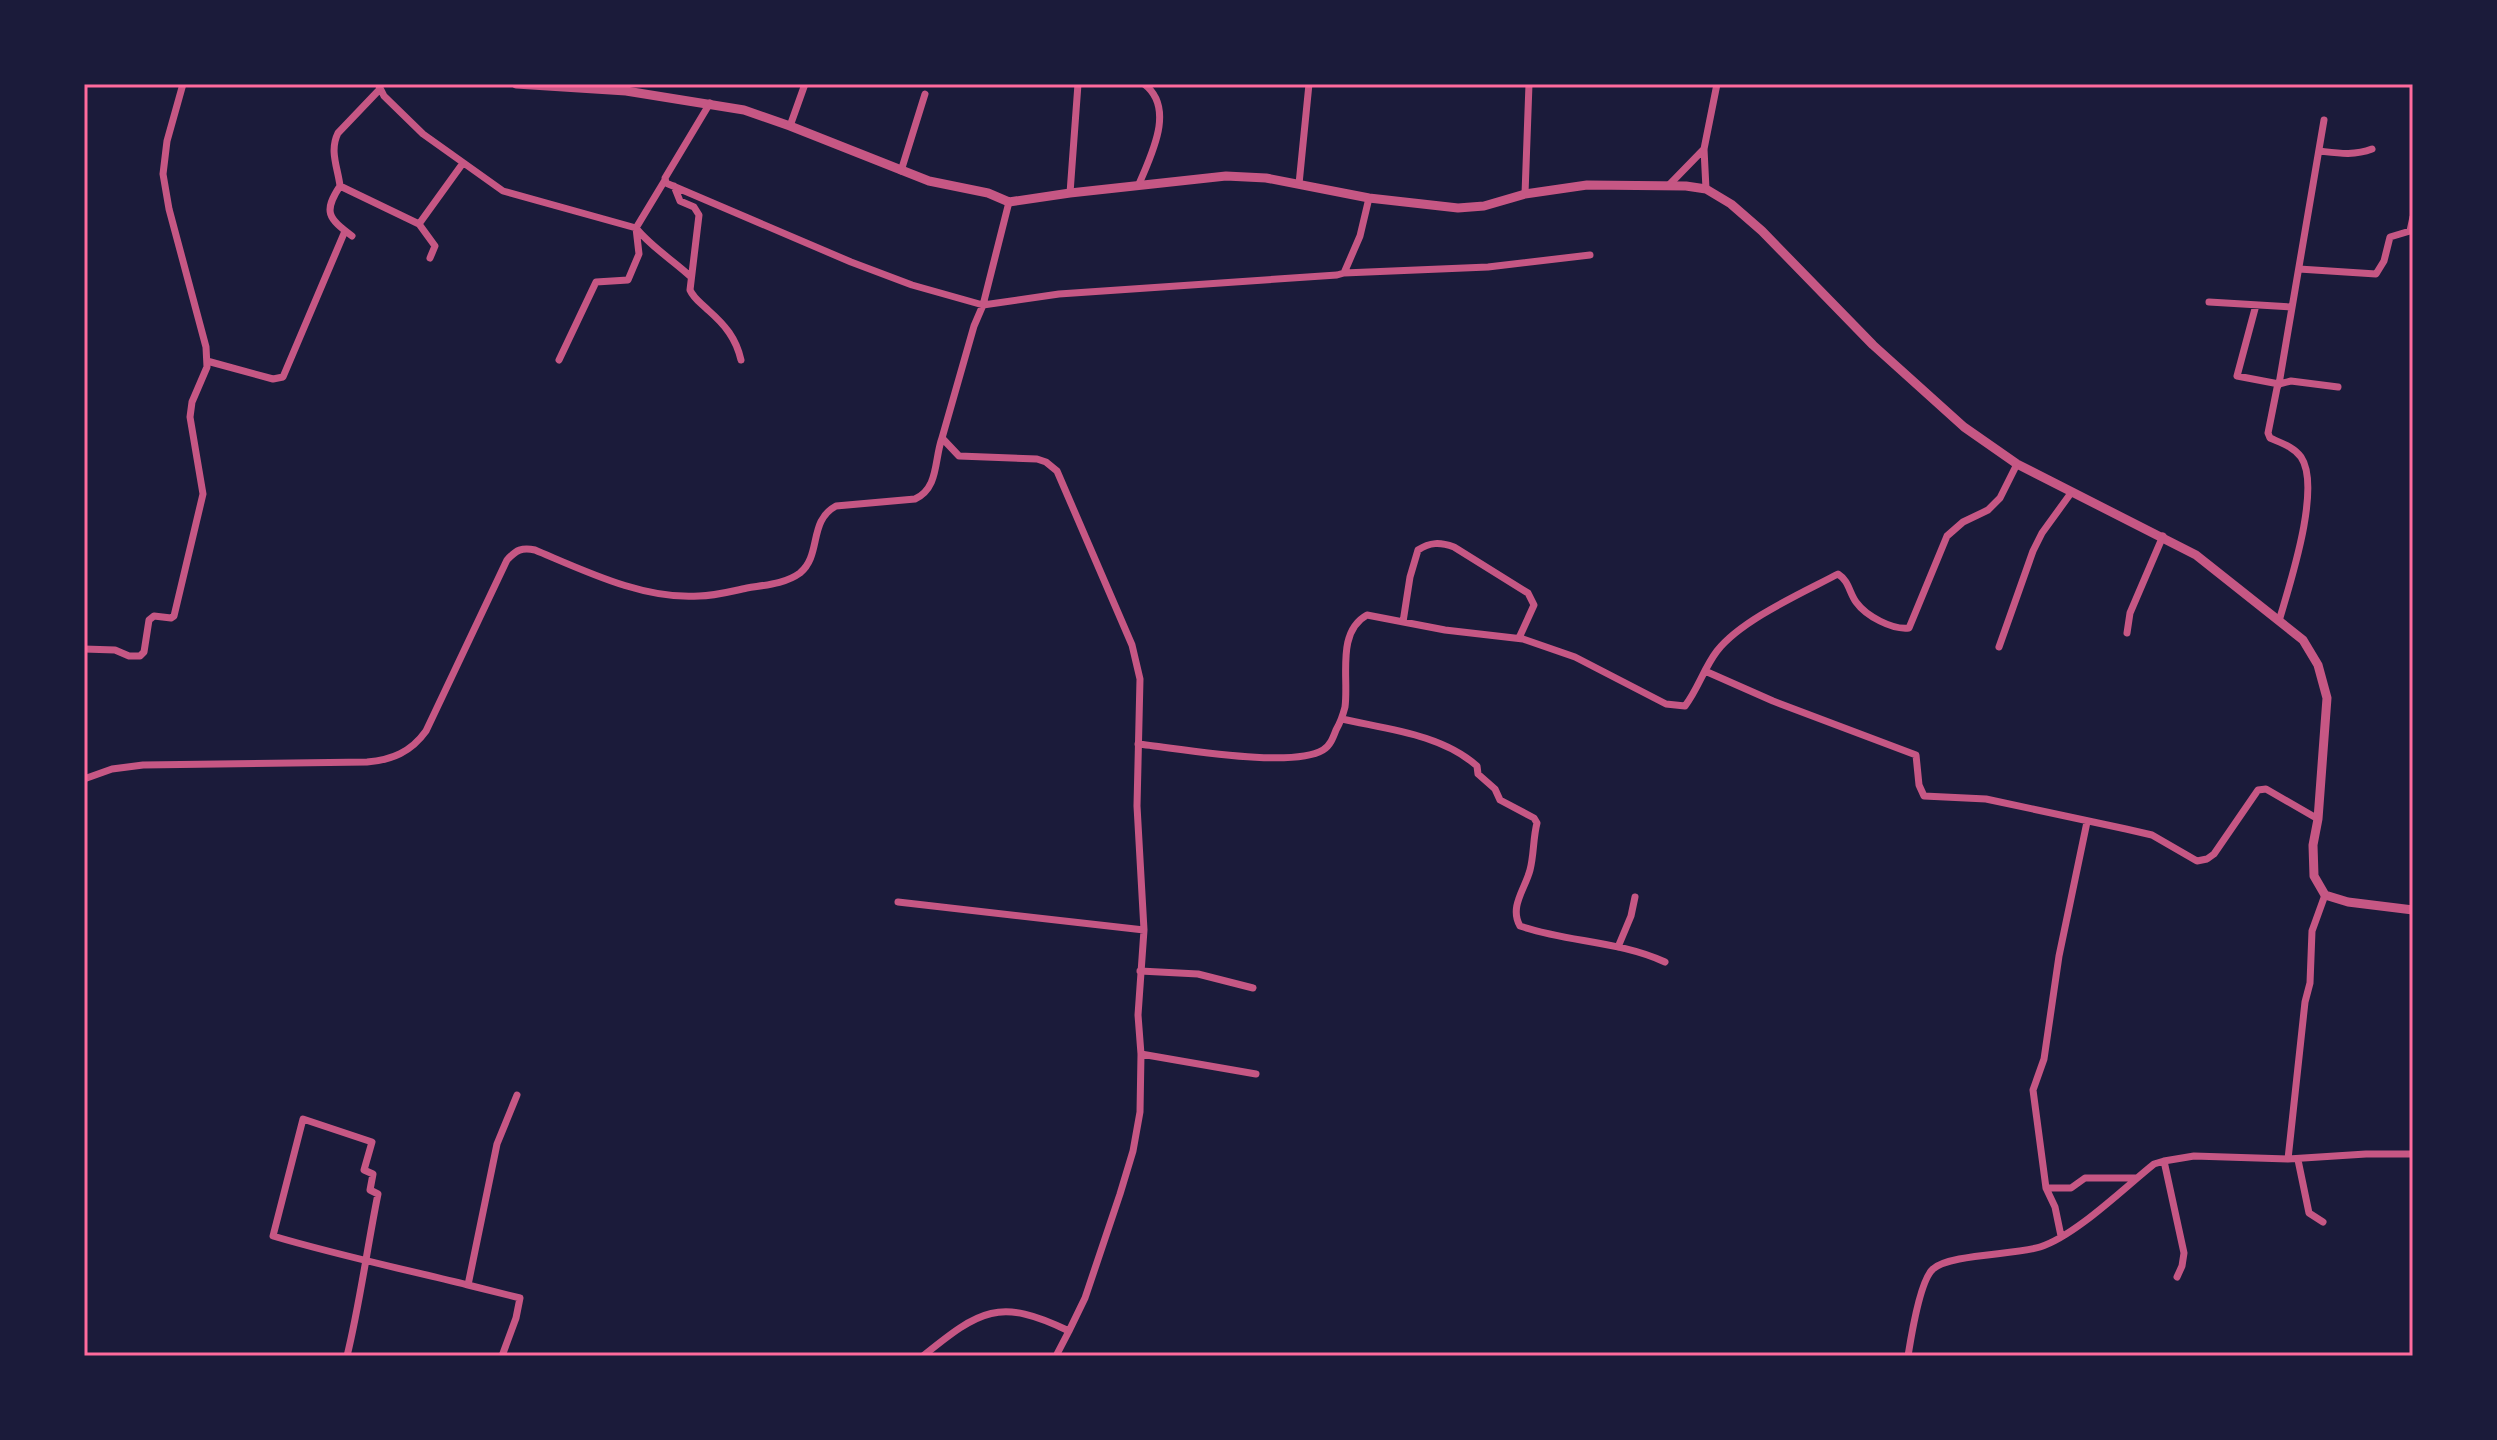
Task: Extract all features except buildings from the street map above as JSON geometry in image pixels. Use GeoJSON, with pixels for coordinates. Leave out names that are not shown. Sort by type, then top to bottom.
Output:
{"type":"FeatureCollection","features":[{"type":"Feature","properties":{"kind":"street"},"geometry":{"type":"LineString","coordinates":[[84,649],[115,650],[129,656],[140,656],[144,652],[149,620],[154,616],[174,616],[203,494],[190,417],[192,402],[207,361],[206,347],[169,209],[163,174],[165,150],[183,84]]}},
{"type":"Feature","properties":{"kind":"street"},"geometry":{"type":"LineString","coordinates":[[516,84],[626,91],[744,110],[929,181],[988,193],[1009,202],[1139,184],[1226,176],[1266,178],[1369,198],[1470,208],[1525,194],[1587,185],[1706,189],[1731,204],[1762,231],[1873,345],[1964,427],[2017,464],[2196,555],[2303,640],[2318,665],[2327,698],[2318,819],[2313,845],[2314,876],[2325,895],[2348,902],[2413,910]]}},
{"type":"Feature","properties":{"kind":"street"},"geometry":{"type":"LineString","coordinates":[[790,126],[805,84]]}},
{"type":"Feature","properties":{"kind":"street"},"geometry":{"type":"LineString","coordinates":[[1070,193],[1078,84]]}},
{"type":"Feature","properties":{"kind":"street"},"geometry":{"type":"LineString","coordinates":[[1139,184],[1158,136],[1159,101],[1156,93],[1144,84]]}},
{"type":"Feature","properties":{"kind":"street"},"geometry":{"type":"LineString","coordinates":[[1299,184],[1309,84]]}},
{"type":"Feature","properties":{"kind":"street"},"geometry":{"type":"LineString","coordinates":[[1525,194],[1529,84]]}},
{"type":"Feature","properties":{"kind":"street"},"geometry":{"type":"LineString","coordinates":[[1706,189],[1704,149],[1716,88],[1707,84]]}},
{"type":"Feature","properties":{"kind":"street"},"geometry":{"type":"LineString","coordinates":[[207,361],[273,379],[283,377],[348,234],[335,223],[329,211],[330,201],[340,186],[334,140],[379,86],[423,134],[489,183],[515,196],[636,228],[646,241],[691,277]]}},
{"type":"Feature","properties":{"kind":"street"},"geometry":{"type":"LineString","coordinates":[[901,171],[925,94]]}},
{"type":"Feature","properties":{"kind":"street"},"geometry":{"type":"LineString","coordinates":[[559,360],[596,282],[624,281],[631,275],[639,254],[636,228],[710,103]]}},
{"type":"Feature","properties":{"kind":"street"},"geometry":{"type":"LineString","coordinates":[[2279,621],[2302,537],[2307,505],[2305,465],[2294,449],[2270,438],[2268,433],[2324,120]]}},
{"type":"Feature","properties":{"kind":"street"},"geometry":{"type":"LineString","coordinates":[[1668,186],[1704,149]]}},
{"type":"Feature","properties":{"kind":"street"},"geometry":{"type":"LineString","coordinates":[[2319,151],[2348,154],[2372,149]]}},
{"type":"Feature","properties":{"kind":"street"},"geometry":{"type":"LineString","coordinates":[[419,224],[463,163]]}},
{"type":"Feature","properties":{"kind":"street"},"geometry":{"type":"LineString","coordinates":[[665,180],[851,262],[912,285],[983,305],[1059,294],[1344,273],[1488,267],[1590,255]]}},
{"type":"Feature","properties":{"kind":"street"},"geometry":{"type":"LineString","coordinates":[[340,186],[419,224],[435,246],[430,258]]}},
{"type":"Feature","properties":{"kind":"street"},"geometry":{"type":"LineString","coordinates":[[674,186],[680,201],[698,211],[690,290],[693,297],[727,328],[737,344],[741,360]]}},
{"type":"Feature","properties":{"kind":"street"},"geometry":{"type":"LineString","coordinates":[[1344,273],[1360,236],[1369,198]]}},
{"type":"Feature","properties":{"kind":"street"},"geometry":{"type":"LineString","coordinates":[[84,779],[112,769],[143,765],[367,762],[397,756],[418,742],[426,731],[507,560],[516,550],[535,550],[621,585],[689,596],[781,582],[804,569],[822,516],[836,506],[915,499],[925,494],[931,487],[1009,202]]}},
{"type":"Feature","properties":{"kind":"street"},"geometry":{"type":"LineString","coordinates":[[2299,269],[2376,274],[2384,261],[2390,237],[2410,231],[2413,217]]}},
{"type":"Feature","properties":{"kind":"street"},"geometry":{"type":"LineString","coordinates":[[2209,302],[2291,307]]}},
{"type":"Feature","properties":{"kind":"street"},"geometry":{"type":"LineString","coordinates":[[2256,305],[2237,376],[2279,384],[2291,381],[2338,387]]}},
{"type":"Feature","properties":{"kind":"street"},"geometry":{"type":"LineString","coordinates":[[942,438],[959,456],[997,460],[1037,459],[1057,471],[1132,645],[1140,679],[1137,806],[1144,930],[1138,1015],[1140,1112],[1133,1151],[1085,1298],[1056,1356]]}},
{"type":"Feature","properties":{"kind":"street"},"geometry":{"type":"LineString","coordinates":[[1138,744],[1276,757],[1301,757],[1322,751],[1329,745],[1345,707],[1351,630],[1367,615],[1519,638],[1575,657],[1666,704],[1685,706],[1717,650],[1731,637],[1775,608],[1838,574],[1847,583],[1856,602],[1872,616],[1896,628],[1909,628],[1947,536],[1963,522],[1988,510],[2000,498],[2017,464]]}},
{"type":"Feature","properties":{"kind":"street"},"geometry":{"type":"LineString","coordinates":[[1999,647],[2033,551],[2071,493]]}},
{"type":"Feature","properties":{"kind":"street"},"geometry":{"type":"LineString","coordinates":[[2127,633],[2130,613],[2163,536]]}},
{"type":"Feature","properties":{"kind":"street"},"geometry":{"type":"LineString","coordinates":[[1403,622],[1418,550],[1426,545],[1441,543],[1454,547],[1528,593],[1534,605],[1519,638]]}},
{"type":"Feature","properties":{"kind":"street"},"geometry":{"type":"LineString","coordinates":[[1705,671],[1773,701],[1916,755],[1919,785],[1924,796],[1986,799],[2152,835],[2197,861],[2211,856],[2258,790],[2266,789],[2318,819]]}},
{"type":"Feature","properties":{"kind":"street"},"geometry":{"type":"LineString","coordinates":[[1342,719],[1451,747],[1477,766],[1478,774],[1495,789],[1500,800],[1534,818],[1537,823],[1531,868],[1516,906],[1515,918],[1520,926],[1618,947],[1665,962]]}},
{"type":"Feature","properties":{"kind":"street"},"geometry":{"type":"LineString","coordinates":[[2061,1236],[2055,1207],[2046,1188],[2033,1090],[2044,1059],[2059,956],[2087,822]]}},
{"type":"Feature","properties":{"kind":"street"},"geometry":{"type":"LineString","coordinates":[[2288,1159],[2310,990],[2312,931],[2325,895]]}},
{"type":"Feature","properties":{"kind":"street"},"geometry":{"type":"LineString","coordinates":[[1618,947],[1635,897]]}},
{"type":"Feature","properties":{"kind":"street"},"geometry":{"type":"LineString","coordinates":[[898,902],[1144,930]]}},
{"type":"Feature","properties":{"kind":"street"},"geometry":{"type":"LineString","coordinates":[[1140,971],[1198,974],[1253,988]]}},
{"type":"Feature","properties":{"kind":"street"},"geometry":{"type":"LineString","coordinates":[[1141,1054],[1256,1074]]}},
{"type":"Feature","properties":{"kind":"street"},"geometry":{"type":"LineString","coordinates":[[468,1285],[497,1144],[517,1095]]}},
{"type":"Feature","properties":{"kind":"street"},"geometry":{"type":"LineString","coordinates":[[347,1356],[365,1259],[378,1194],[370,1190],[373,1174],[364,1170],[372,1142],[303,1119],[273,1236],[365,1259],[520,1298],[502,1356]]}},
{"type":"Feature","properties":{"kind":"street"},"geometry":{"type":"LineString","coordinates":[[1908,1356],[1924,1285],[1931,1270],[1943,1262],[2043,1247],[2098,1212],[2154,1164],[2194,1156],[2298,1160],[2362,1154],[2413,1154]]}},
{"type":"Feature","properties":{"kind":"street"},"geometry":{"type":"LineString","coordinates":[[2298,1160],[2309,1213],[2323,1222]]}},
{"type":"Feature","properties":{"kind":"street"},"geometry":{"type":"LineString","coordinates":[[2164,1161],[2184,1253],[2177,1277]]}},
{"type":"Feature","properties":{"kind":"street"},"geometry":{"type":"LineString","coordinates":[[2046,1188],[2071,1188],[2085,1178],[2136,1178]]}},
{"type":"Feature","properties":{"kind":"street"},"geometry":{"type":"LineString","coordinates":[[923,1356],[967,1321],[981,1315],[1026,1312],[1069,1331]]}}]}
